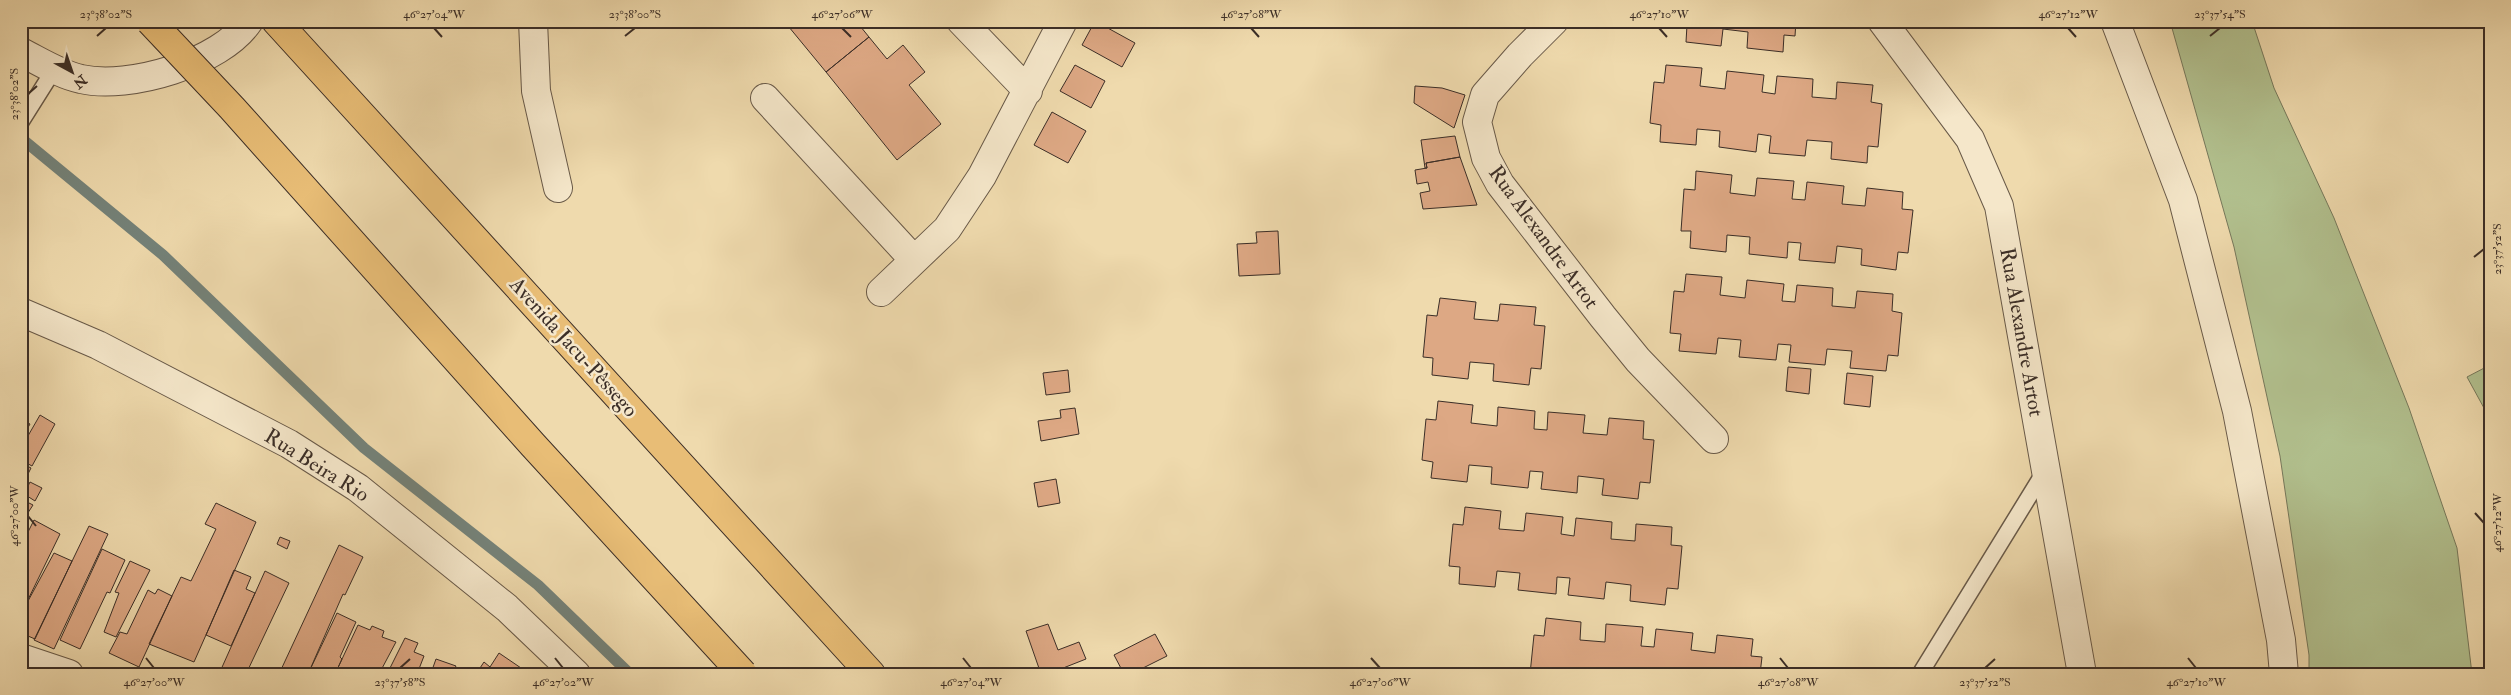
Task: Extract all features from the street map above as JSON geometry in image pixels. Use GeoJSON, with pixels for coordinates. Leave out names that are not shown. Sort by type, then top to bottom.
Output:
{"type":"FeatureCollection","features":[{"type":"Feature","properties":{"kind":"highway"},"geometry":{"type":"LineString","coordinates":[[150,21],[232,108],[533,445],[743,674]]}},
{"type":"Feature","properties":{"kind":"highway","name":"Avenida Jacu-Pêssego"},"geometry":{"type":"LineString","coordinates":[[276,21],[870,674]]}},
{"type":"Feature","properties":{"kind":"street"},"geometry":{"type":"LineString","coordinates":[[21,52],[80,79],[116,82],[160,75],[215,52],[249,21]]}},
{"type":"Feature","properties":{"kind":"street"},"geometry":{"type":"LineString","coordinates":[[533,21],[536,90],[558,188]]}},
{"type":"Feature","properties":{"kind":"street"},"geometry":{"type":"LineString","coordinates":[[961,21],[1028,91]]}},
{"type":"Feature","properties":{"kind":"street"},"geometry":{"type":"LineString","coordinates":[[881,292],[947,229],[982,176],[1063,21]]}},
{"type":"Feature","properties":{"kind":"street","name":"Rua Alexandre Artot"},"geometry":{"type":"LineString","coordinates":[[1554,21],[1520,55],[1485,95],[1477,122],[1486,158],[1500,184],[1603,317],[1638,360],[1714,439]]}},
{"type":"Feature","properties":{"kind":"street","name":"Rua Alexandre Artot"},"geometry":{"type":"LineString","coordinates":[[1882,21],[1970,139],[1998,206],[2082,674]]}},
{"type":"Feature","properties":{"kind":"street"},"geometry":{"type":"LineString","coordinates":[[2115,21],[2153,119],[2188,219],[2237,411],[2281,640],[2284,674]]}},
{"type":"Feature","properties":{"kind":"street"},"geometry":{"type":"LineString","coordinates":[[766,98],[914,260]]}},
{"type":"Feature","properties":{"kind":"street","name":"Rua Beira Rio"},"geometry":{"type":"LineString","coordinates":[[21,312],[116,354],[289,444],[350,484],[507,608],[576,674]]}},
{"type":"Feature","properties":{"kind":"street"},"geometry":{"type":"LineString","coordinates":[[21,658],[67,673]]}},
{"type":"Feature","properties":{"kind":"lane"},"geometry":{"type":"LineString","coordinates":[[21,122],[55,68]]}},
{"type":"Feature","properties":{"kind":"lane"},"geometry":{"type":"LineString","coordinates":[[1920,674],[2046,468]]}},
{"type":"Feature","properties":{"kind":"green space"},"geometry":{"type":"Polygon","coordinates":[[[2170,21],[2252,21],[2274,88],[2334,218],[2409,408],[2457,548],[2472,674],[2309,674],[2309,655],[2280,456],[2234,247],[2170,21]]]}},
{"type":"Feature","properties":{"kind":"green space"},"geometry":{"type":"Polygon","coordinates":[[[2490,365],[2490,419],[2467,377],[2490,365]]]}},
{"type":"Feature","properties":{"kind":"building"},"geometry":{"type":"Polygon","coordinates":[[[784,21],[856,21],[869,37],[826,72],[784,21]]]}},
{"type":"Feature","properties":{"kind":"building"},"geometry":{"type":"Polygon","coordinates":[[[1095,21],[1135,43],[1122,67],[1082,45],[1095,21]]]}},
{"type":"Feature","properties":{"kind":"building"},"geometry":{"type":"Polygon","coordinates":[[[1677,21],[1796,21],[1795,36],[1784,35],[1783,52],[1747,48],[1748,32],[1723,29],[1721,46],[1686,42],[1687,25],[1677,24],[1677,21]]]}},
{"type":"Feature","properties":{"kind":"building"},"geometry":{"type":"Polygon","coordinates":[[[869,37],[887,59],[903,45],[925,72],[909,85],[941,124],[897,160],[826,72],[869,37]]]}},
{"type":"Feature","properties":{"kind":"building"},"geometry":{"type":"Polygon","coordinates":[[[1075,65],[1105,81],[1091,108],[1060,91],[1075,65]]]}},
{"type":"Feature","properties":{"kind":"building"},"geometry":{"type":"Polygon","coordinates":[[[1666,65],[1702,68],[1700,86],[1725,89],[1727,71],[1764,75],[1762,92],[1775,94],[1777,76],[1813,79],[1812,97],[1836,99],[1837,82],[1873,85],[1871,102],[1882,104],[1878,147],[1868,146],[1867,163],[1831,159],[1832,142],[1807,140],[1805,156],[1769,153],[1771,136],[1758,134],[1756,152],[1719,147],[1720,131],[1697,129],[1696,145],[1660,142],[1661,125],[1650,123],[1654,82],[1664,83],[1666,65]]]}},
{"type":"Feature","properties":{"kind":"building"},"geometry":{"type":"Polygon","coordinates":[[[1415,86],[1442,88],[1465,95],[1454,128],[1414,103],[1415,86]]]}},
{"type":"Feature","properties":{"kind":"building"},"geometry":{"type":"Polygon","coordinates":[[[1052,112],[1086,131],[1068,163],[1034,145],[1052,112]]]}},
{"type":"Feature","properties":{"kind":"building"},"geometry":{"type":"Polygon","coordinates":[[[1455,136],[1460,157],[1426,163],[1427,168],[1425,168],[1421,140],[1455,136]]]}},
{"type":"Feature","properties":{"kind":"building"},"geometry":{"type":"Polygon","coordinates":[[[1460,157],[1477,205],[1423,209],[1420,193],[1430,191],[1428,182],[1417,184],[1415,170],[1427,168],[1426,163],[1460,157]]]}},
{"type":"Feature","properties":{"kind":"building"},"geometry":{"type":"Polygon","coordinates":[[[1696,171],[1732,175],[1730,193],[1755,196],[1757,178],[1794,181],[1792,199],[1805,200],[1807,182],[1844,186],[1842,204],[1865,206],[1867,188],[1903,192],[1902,209],[1913,210],[1908,253],[1898,252],[1896,270],[1861,265],[1862,249],[1837,246],[1835,263],[1799,260],[1801,243],[1788,242],[1787,258],[1749,254],[1750,237],[1727,235],[1726,252],[1690,248],[1691,231],[1681,231],[1684,189],[1695,190],[1696,171]]]}},
{"type":"Feature","properties":{"kind":"building"},"geometry":{"type":"Polygon","coordinates":[[[1278,231],[1280,274],[1239,276],[1237,244],[1257,243],[1256,232],[1278,231]]]}},
{"type":"Feature","properties":{"kind":"building"},"geometry":{"type":"Polygon","coordinates":[[[1686,274],[1722,277],[1720,295],[1745,298],[1747,280],[1784,284],[1782,301],[1795,302],[1797,285],[1833,288],[1832,306],[1855,308],[1857,291],[1893,294],[1892,311],[1902,313],[1898,356],[1888,355],[1886,371],[1850,368],[1852,351],[1827,349],[1825,365],[1789,362],[1791,345],[1778,344],[1776,360],[1739,357],[1741,340],[1718,338],[1716,354],[1679,351],[1681,334],[1670,333],[1674,291],[1684,292],[1686,274]]]}},
{"type":"Feature","properties":{"kind":"building"},"geometry":{"type":"Polygon","coordinates":[[[1440,298],[1476,302],[1474,319],[1498,321],[1500,304],[1536,307],[1534,325],[1545,326],[1541,369],[1531,368],[1529,385],[1493,381],[1494,364],[1470,362],[1468,379],[1432,375],[1433,358],[1423,357],[1427,315],[1437,316],[1440,298]]]}},
{"type":"Feature","properties":{"kind":"building"},"geometry":{"type":"Polygon","coordinates":[[[1788,367],[1811,369],[1809,394],[1786,391],[1788,367]]]}},
{"type":"Feature","properties":{"kind":"building"},"geometry":{"type":"Polygon","coordinates":[[[1068,370],[1070,392],[1046,395],[1043,373],[1068,370]]]}},
{"type":"Feature","properties":{"kind":"building"},"geometry":{"type":"Polygon","coordinates":[[[1847,373],[1873,376],[1870,407],[1844,404],[1847,373]]]}},
{"type":"Feature","properties":{"kind":"building"},"geometry":{"type":"Polygon","coordinates":[[[1438,401],[1473,405],[1471,423],[1497,426],[1498,407],[1535,411],[1534,429],[1547,430],[1548,412],[1585,415],[1583,433],[1607,435],[1609,418],[1644,421],[1643,439],[1654,440],[1650,483],[1640,482],[1638,499],[1602,495],[1604,479],[1578,476],[1577,493],[1541,489],[1543,472],[1530,471],[1528,488],[1491,484],[1492,467],[1469,465],[1467,482],[1431,478],[1433,462],[1422,460],[1426,419],[1436,420],[1438,401]]]}},
{"type":"Feature","properties":{"kind":"building"},"geometry":{"type":"Polygon","coordinates":[[[1075,408],[1079,434],[1041,441],[1038,421],[1061,418],[1060,410],[1075,408]]]}},
{"type":"Feature","properties":{"kind":"building"},"geometry":{"type":"Polygon","coordinates":[[[40,415],[55,424],[32,466],[21,460],[21,448],[40,415]]]}},
{"type":"Feature","properties":{"kind":"building"},"geometry":{"type":"Polygon","coordinates":[[[21,419],[30,424],[21,440],[21,419]]]}},
{"type":"Feature","properties":{"kind":"building"},"geometry":{"type":"Polygon","coordinates":[[[21,463],[31,468],[21,488],[21,463]]]}},
{"type":"Feature","properties":{"kind":"building"},"geometry":{"type":"Polygon","coordinates":[[[1056,479],[1060,503],[1038,507],[1034,483],[1056,479]]]}},
{"type":"Feature","properties":{"kind":"building"},"geometry":{"type":"Polygon","coordinates":[[[30,482],[42,488],[35,501],[24,494],[30,482]]]}},
{"type":"Feature","properties":{"kind":"building"},"geometry":{"type":"Polygon","coordinates":[[[21,499],[33,505],[24,519],[21,518],[21,499]]]}},
{"type":"Feature","properties":{"kind":"building"},"geometry":{"type":"Polygon","coordinates":[[[216,503],[256,522],[194,662],[149,644],[181,577],[191,581],[216,529],[205,524],[216,503]]]}},
{"type":"Feature","properties":{"kind":"building"},"geometry":{"type":"Polygon","coordinates":[[[1465,507],[1501,511],[1499,529],[1524,531],[1526,513],[1563,517],[1561,534],[1574,536],[1576,518],[1612,522],[1611,539],[1635,541],[1636,524],[1672,527],[1671,545],[1682,546],[1678,589],[1667,588],[1665,605],[1630,601],[1631,585],[1606,582],[1604,599],[1568,595],[1570,578],[1557,577],[1556,594],[1518,590],[1520,573],[1497,571],[1495,587],[1459,584],[1460,567],[1449,566],[1453,524],[1463,525],[1465,507]]]}},
{"type":"Feature","properties":{"kind":"building"},"geometry":{"type":"Polygon","coordinates":[[[34,520],[60,534],[21,614],[21,555],[25,548],[21,546],[34,520]]]}},
{"type":"Feature","properties":{"kind":"building"},"geometry":{"type":"Polygon","coordinates":[[[89,526],[108,534],[54,649],[34,640],[89,526]]]}},
{"type":"Feature","properties":{"kind":"building"},"geometry":{"type":"Polygon","coordinates":[[[280,537],[290,541],[287,549],[277,544],[280,537]]]}},
{"type":"Feature","properties":{"kind":"building"},"geometry":{"type":"Polygon","coordinates":[[[339,545],[363,557],[345,595],[343,594],[308,674],[279,674],[339,545]]]}},
{"type":"Feature","properties":{"kind":"building"},"geometry":{"type":"Polygon","coordinates":[[[102,549],[125,560],[110,593],[107,592],[80,649],[60,640],[102,549]]]}},
{"type":"Feature","properties":{"kind":"building"},"geometry":{"type":"Polygon","coordinates":[[[54,553],[72,561],[35,639],[21,633],[21,614],[54,553]]]}},
{"type":"Feature","properties":{"kind":"building"},"geometry":{"type":"Polygon","coordinates":[[[130,561],[150,570],[116,637],[104,632],[119,593],[115,592],[130,561]]]}},
{"type":"Feature","properties":{"kind":"building"},"geometry":{"type":"Polygon","coordinates":[[[234,570],[251,577],[246,589],[255,593],[231,646],[206,635],[234,570]]]}},
{"type":"Feature","properties":{"kind":"building"},"geometry":{"type":"Polygon","coordinates":[[[265,571],[289,583],[246,674],[219,674],[265,571]]]}},
{"type":"Feature","properties":{"kind":"building"},"geometry":{"type":"Polygon","coordinates":[[[158,589],[172,596],[139,667],[109,653],[120,632],[127,634],[148,590],[155,594],[158,589]]]}},
{"type":"Feature","properties":{"kind":"building"},"geometry":{"type":"Polygon","coordinates":[[[337,613],[356,622],[340,657],[342,659],[335,674],[308,674],[337,613]]]}},
{"type":"Feature","properties":{"kind":"building"},"geometry":{"type":"Polygon","coordinates":[[[1546,618],[1581,622],[1580,640],[1605,642],[1606,624],[1643,627],[1641,646],[1654,647],[1656,629],[1693,633],[1691,650],[1715,653],[1717,635],[1753,639],[1751,656],[1762,657],[1760,674],[1530,674],[1534,635],[1544,636],[1546,618]]]}},
{"type":"Feature","properties":{"kind":"building"},"geometry":{"type":"Polygon","coordinates":[[[1048,624],[1058,650],[1079,642],[1086,659],[1048,674],[1041,674],[1026,631],[1048,624]]]}},
{"type":"Feature","properties":{"kind":"building"},"geometry":{"type":"Polygon","coordinates":[[[358,625],[370,630],[372,626],[384,631],[382,637],[396,642],[379,674],[335,674],[358,625]]]}},
{"type":"Feature","properties":{"kind":"building"},"geometry":{"type":"Polygon","coordinates":[[[1155,634],[1167,656],[1131,674],[1124,674],[1114,655],[1155,634]]]}},
{"type":"Feature","properties":{"kind":"building"},"geometry":{"type":"Polygon","coordinates":[[[405,638],[418,643],[414,652],[424,656],[417,674],[387,674],[405,638]]]}},
{"type":"Feature","properties":{"kind":"building"},"geometry":{"type":"Polygon","coordinates":[[[499,653],[521,668],[516,674],[476,674],[484,662],[490,667],[499,653]]]}},
{"type":"Feature","properties":{"kind":"building"},"geometry":{"type":"Polygon","coordinates":[[[436,659],[456,666],[452,674],[428,674],[431,673],[436,659]]]}},
{"type":"Feature","properties":{"kind":"waterway"},"geometry":{"type":"LineString","coordinates":[[21,138],[163,255],[364,448],[538,585],[630,674]]}}]}
